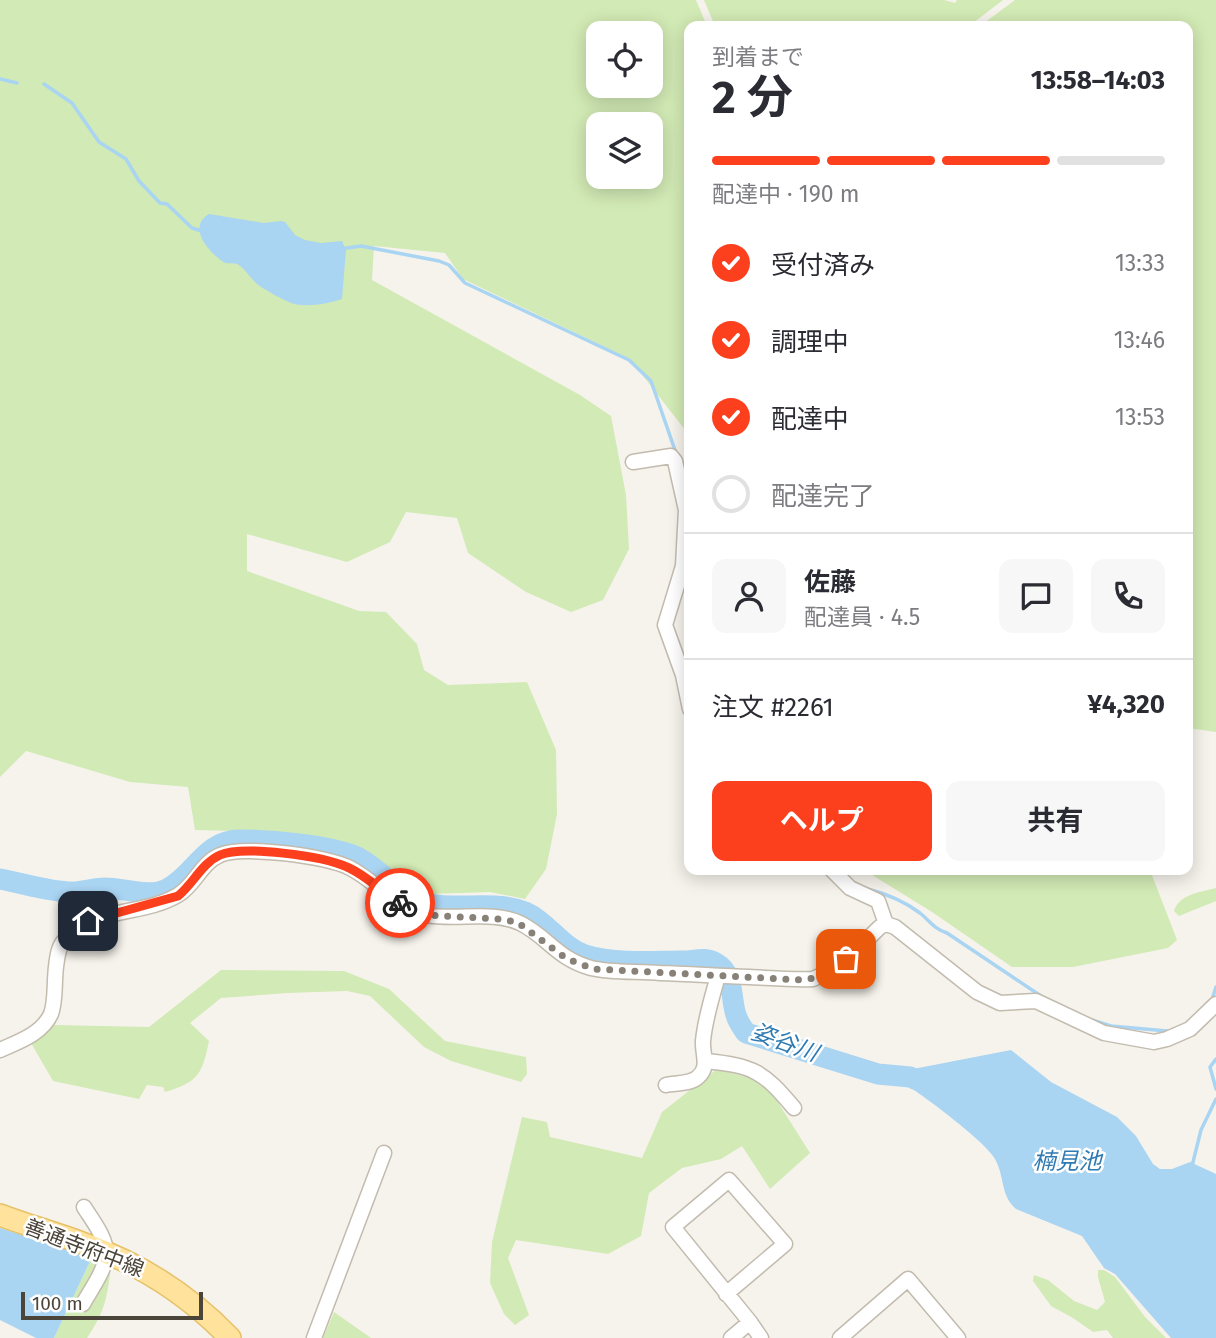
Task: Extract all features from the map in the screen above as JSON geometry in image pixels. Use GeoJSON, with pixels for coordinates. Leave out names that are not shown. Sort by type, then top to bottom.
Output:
{"type":"FeatureCollection","features":[{"type":"Feature","properties":{"kind":"main road","name":"善通寺府中線"},"geometry":{"type":"LineString","coordinates":[[0,1215],[138,1267],[171,1286],[230,1338]]}},
{"type":"Feature","properties":{"kind":"street"},"geometry":{"type":"LineString","coordinates":[[633,462],[671,456],[675,461],[684,505]]}},
{"type":"Feature","properties":{"kind":"street"},"geometry":{"type":"LineString","coordinates":[[684,538],[683,566],[665,625],[684,680]]}},
{"type":"Feature","properties":{"kind":"street"},"geometry":{"type":"LineString","coordinates":[[0,1049],[24,1039],[42,1027],[51,1013],[60,945],[73,931],[88,921],[110,913],[178,896],[207,864],[230,852],[279,853],[328,860],[350,867],[398,902],[425,915],[517,922],[567,959],[594,969],[813,979],[837,966],[886,924],[895,927],[977,992],[1000,1003],[1037,1001],[1104,1033],[1154,1042],[1167,1040],[1190,1029],[1216,1004]]}},
{"type":"Feature","properties":{"kind":"street"},"geometry":{"type":"LineString","coordinates":[[837,875],[850,888],[878,901],[886,924]]}},
{"type":"Feature","properties":{"kind":"street"},"geometry":{"type":"LineString","coordinates":[[666,1085],[694,1080],[700,1076],[706,1060],[702,1044],[720,976]]}},
{"type":"Feature","properties":{"kind":"street"},"geometry":{"type":"LineString","coordinates":[[706,1060],[742,1065],[759,1074],[773,1083],[794,1108]]}},
{"type":"Feature","properties":{"kind":"street"},"geometry":{"type":"LineString","coordinates":[[314,1338],[384,1153]]}},
{"type":"Feature","properties":{"kind":"street"},"geometry":{"type":"LineString","coordinates":[[726,1294],[785,1244],[729,1180],[673,1227],[726,1294],[750,1322],[761,1338]]}},
{"type":"Feature","properties":{"kind":"street"},"geometry":{"type":"LineString","coordinates":[[82,1304],[100,1273],[106,1253],[99,1231],[84,1207]]}},
{"type":"Feature","properties":{"kind":"street"},"geometry":{"type":"LineString","coordinates":[[840,1338],[908,1279],[958,1338]]}},
{"type":"Feature","properties":{"kind":"street"},"geometry":{"type":"LineString","coordinates":[[731,1338],[750,1322]]}},
{"type":"Feature","properties":{"kind":"green space"},"geometry":{"type":"Polygon","coordinates":[[[0,0],[696,0],[705,21],[684,21],[684,429],[630,359],[463,279],[445,253],[374,246],[372,280],[580,395],[611,416],[626,495],[629,549],[603,600],[571,612],[526,592],[468,553],[457,518],[406,512],[390,542],[347,562],[247,534],[247,571],[359,611],[386,612],[417,644],[424,670],[448,685],[527,682],[556,750],[557,814],[546,869],[525,899],[490,892],[430,894],[390,871],[356,845],[280,832],[195,830],[188,787],[130,782],[26,751],[0,777],[0,0]]]}},
{"type":"Feature","properties":{"kind":"green space"},"geometry":{"type":"Polygon","coordinates":[[[704,0],[944,0],[955,3],[957,0],[1003,0],[976,21],[713,21],[704,0]]]}},
{"type":"Feature","properties":{"kind":"green space"},"geometry":{"type":"Polygon","coordinates":[[[1015,0],[1216,0],[1216,732],[1193,729],[1193,21],[987,21],[1015,0]]]}},
{"type":"Feature","properties":{"kind":"green space"},"geometry":{"type":"Polygon","coordinates":[[[872,875],[1152,875],[1177,940],[1168,948],[1073,967],[1012,967],[872,875]]]}},
{"type":"Feature","properties":{"kind":"green space"},"geometry":{"type":"Polygon","coordinates":[[[1216,888],[1216,901],[1179,916],[1174,911],[1186,897],[1216,888]]]}},
{"type":"Feature","properties":{"kind":"green space"},"geometry":{"type":"Polygon","coordinates":[[[221,970],[344,971],[389,989],[445,1041],[526,1057],[527,1074],[521,1082],[451,1061],[424,1047],[370,996],[347,991],[221,998],[190,1023],[209,1041],[197,1076],[185,1085],[165,1092],[163,1087],[147,1085],[139,1099],[53,1081],[31,1043],[55,1025],[149,1027],[221,970]]]}},
{"type":"Feature","properties":{"kind":"green space"},"geometry":{"type":"Polygon","coordinates":[[[717,1069],[754,1079],[774,1096],[810,1153],[770,1189],[742,1146],[721,1159],[682,1168],[649,1193],[641,1236],[608,1254],[516,1240],[508,1258],[529,1315],[515,1325],[504,1314],[490,1283],[492,1242],[522,1117],[547,1122],[550,1137],[642,1158],[662,1112],[717,1069]]]}},
{"type":"Feature","properties":{"kind":"green space"},"geometry":{"type":"Polygon","coordinates":[[[92,1257],[111,1264],[107,1294],[98,1320],[87,1338],[54,1338],[92,1257]]]}},
{"type":"Feature","properties":{"kind":"green space"},"geometry":{"type":"Polygon","coordinates":[[[1098,1270],[1104,1270],[1115,1277],[1145,1317],[1166,1338],[1113,1338],[1107,1330],[1093,1332],[1051,1306],[1033,1281],[1034,1275],[1048,1280],[1074,1301],[1097,1310],[1105,1302],[1098,1270]]]}},
{"type":"Feature","properties":{"kind":"green space"},"geometry":{"type":"Polygon","coordinates":[[[334,1312],[371,1338],[323,1338],[334,1312]]]}},
{"type":"Feature","properties":{"kind":"water"},"geometry":{"type":"Polygon","coordinates":[[[209,214],[264,223],[281,221],[285,222],[295,235],[305,240],[321,243],[342,241],[346,250],[342,299],[300,305],[264,288],[240,265],[224,262],[206,245],[202,239],[200,225],[209,214]]]}},
{"type":"Feature","properties":{"kind":"water","name":"楠見池"},"geometry":{"type":"Polygon","coordinates":[[[1011,1050],[1051,1082],[1117,1117],[1136,1136],[1153,1164],[1160,1169],[1172,1169],[1190,1162],[1216,1174],[1216,1338],[1171,1338],[1115,1274],[1104,1268],[1082,1236],[1016,1209],[1007,1198],[998,1166],[989,1151],[954,1120],[905,1084],[908,1070],[1011,1050]]]}},
{"type":"Feature","properties":{"kind":"water"},"geometry":{"type":"Polygon","coordinates":[[[0,1228],[92,1257],[54,1338],[36,1338],[0,1320],[0,1228]]]}},
{"type":"Feature","properties":{"kind":"waterway"},"geometry":{"type":"LineString","coordinates":[[0,79],[17,83]]}},
{"type":"Feature","properties":{"kind":"waterway"},"geometry":{"type":"LineString","coordinates":[[44,84],[72,103],[99,142],[126,159],[139,181],[160,203],[167,204],[192,228],[202,231]]}},
{"type":"Feature","properties":{"kind":"waterway"},"geometry":{"type":"LineString","coordinates":[[340,249],[361,246],[439,261],[449,265],[465,283],[629,360],[651,381],[677,456]]}},
{"type":"Feature","properties":{"kind":"waterway","name":"姿谷川"},"geometry":{"type":"LineString","coordinates":[[0,879],[64,892],[105,888],[153,893],[177,883],[208,852],[228,842],[267,841],[330,849],[365,861],[400,890],[419,901],[442,906],[514,908],[525,912],[585,955],[620,961],[712,961],[726,973],[736,1015],[746,1033],[878,1074],[910,1077],[932,1086]]}},
{"type":"Feature","properties":{"kind":"waterway"},"geometry":{"type":"LineString","coordinates":[[868,889],[908,905],[932,925],[1041,996]]}},
{"type":"Feature","properties":{"kind":"waterway"},"geometry":{"type":"LineString","coordinates":[[1211,1003],[1216,987]]}},
{"type":"Feature","properties":{"kind":"waterway"},"geometry":{"type":"LineString","coordinates":[[1092,1020],[1111,1026],[1167,1031]]}},
{"type":"Feature","properties":{"kind":"waterway"},"geometry":{"type":"LineString","coordinates":[[1216,1059],[1210,1067],[1216,1089]]}},
{"type":"Feature","properties":{"kind":"waterway"},"geometry":{"type":"LineString","coordinates":[[1192,1166],[1201,1130],[1216,1099]]}},
{"type":"Feature","properties":{"kind":"way so far"},"geometry":{"type":"LineString","coordinates":[[400,903],[425,915],[517,922],[567,959],[594,969],[802,980],[827,973],[846,959]]}},
{"type":"Feature","properties":{"kind":"route"},"geometry":{"type":"LineString","coordinates":[[88,921],[178,896],[207,864],[218,856],[242,850],[328,860],[350,867],[400,903]]}}]}
